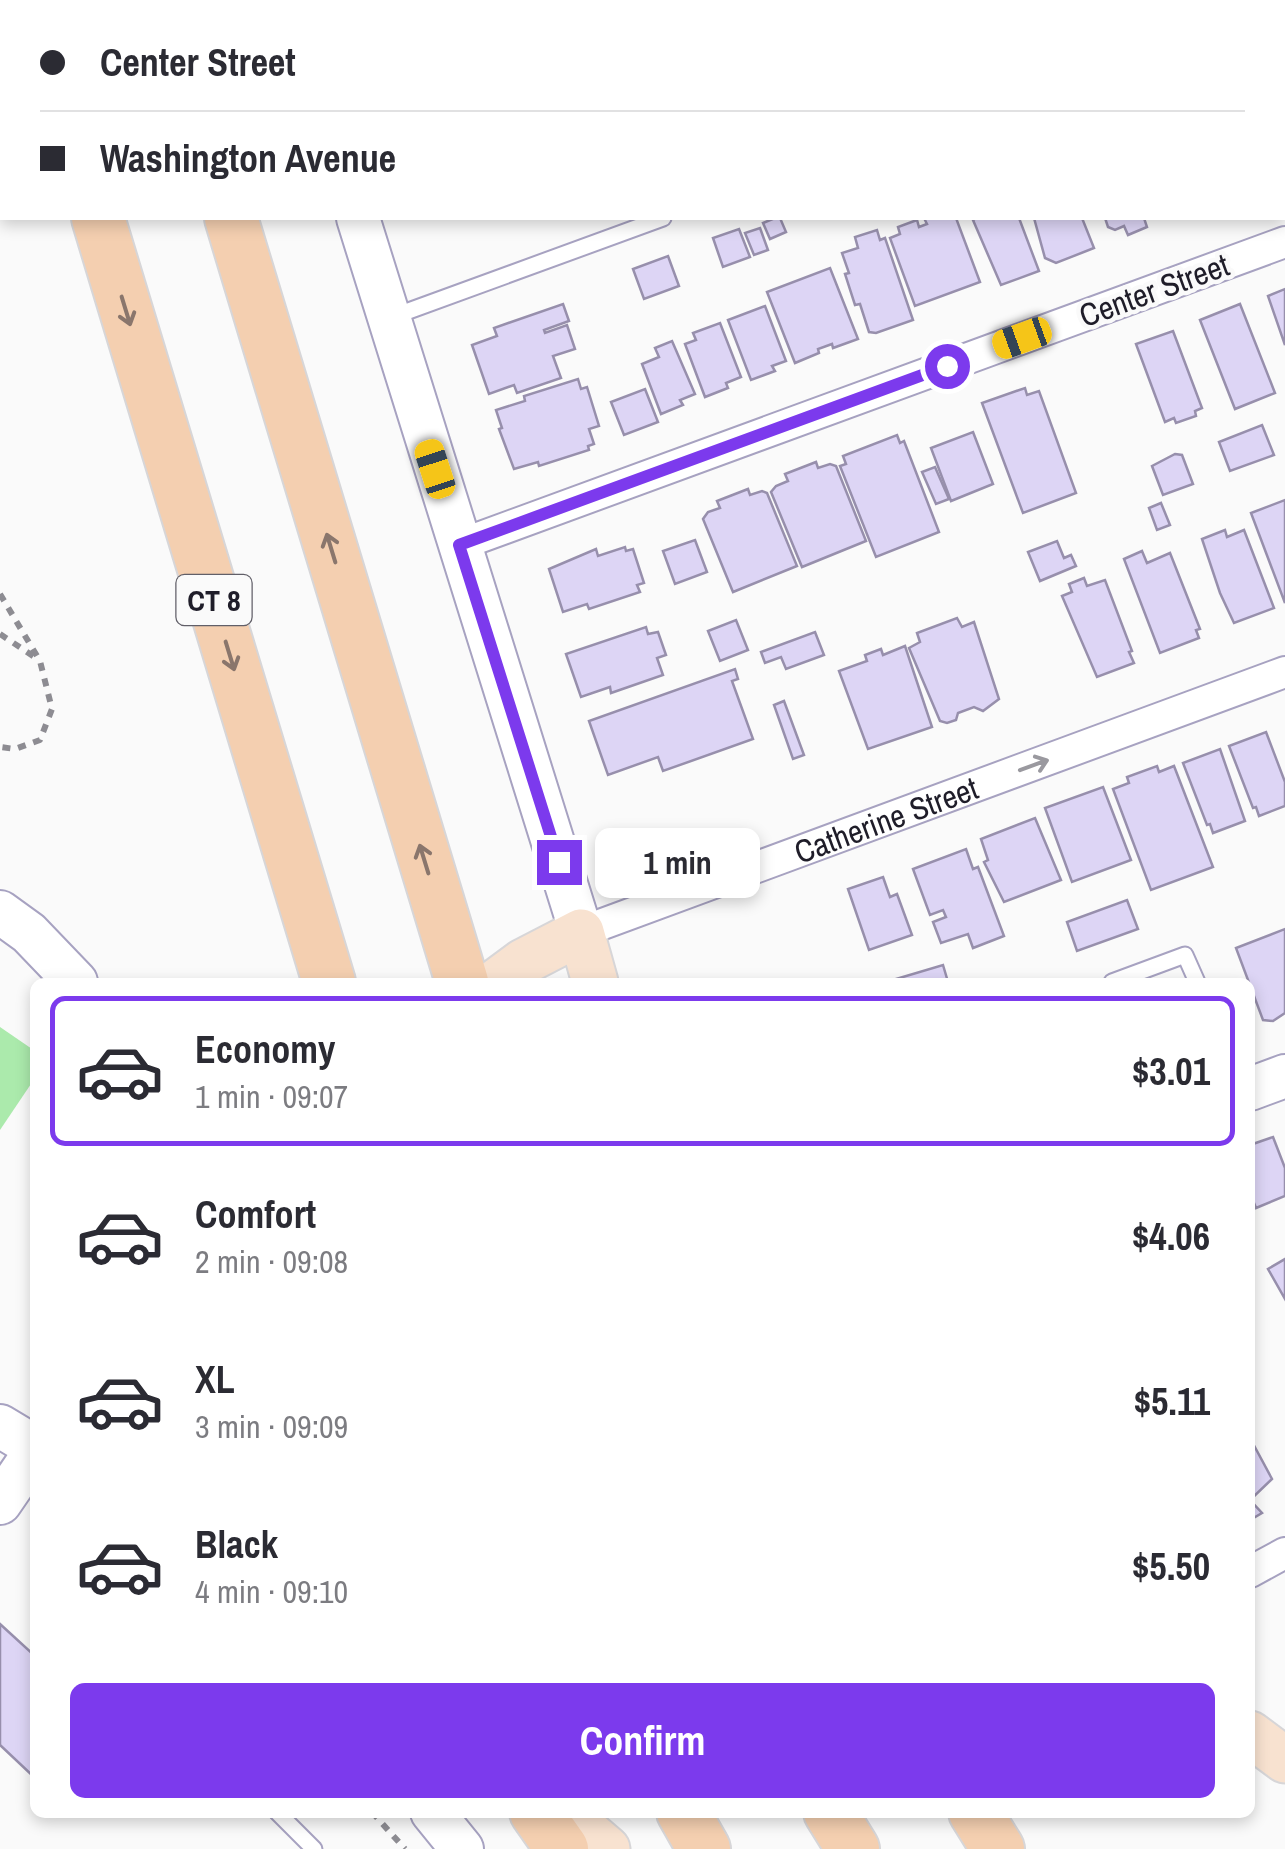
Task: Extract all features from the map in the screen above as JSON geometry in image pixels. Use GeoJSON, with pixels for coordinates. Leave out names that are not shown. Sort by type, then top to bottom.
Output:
{"type":"FeatureCollection","features":[{"type":"Feature","properties":{"kind":"highway","name":"CT 8"},"geometry":{"type":"LineString","coordinates":[[99,220],[328,978]]}},
{"type":"Feature","properties":{"kind":"highway"},"geometry":{"type":"LineString","coordinates":[[233,220],[457,967]]}},
{"type":"Feature","properties":{"kind":"highway"},"geometry":{"type":"LineString","coordinates":[[540,1818],[562,1849]]}},
{"type":"Feature","properties":{"kind":"highway"},"geometry":{"type":"LineString","coordinates":[[686,1818],[704,1849]]}},
{"type":"Feature","properties":{"kind":"highway"},"geometry":{"type":"LineString","coordinates":[[834,1818],[852,1849]]}},
{"type":"Feature","properties":{"kind":"highway"},"geometry":{"type":"LineString","coordinates":[[979,1818],[998,1849]]}},
{"type":"Feature","properties":{"kind":"main road"},"geometry":{"type":"LineString","coordinates":[[359,220],[594,978]]}},
{"type":"Feature","properties":{"kind":"main road"},"geometry":{"type":"LineString","coordinates":[[0,912],[29,933],[72,978]]}},
{"type":"Feature","properties":{"kind":"main road","name":"Catherine Street"},"geometry":{"type":"LineString","coordinates":[[501,978],[523,962],[581,932]]}},
{"type":"Feature","properties":{"kind":"main road"},"geometry":{"type":"LineString","coordinates":[[1255,1087],[1285,1076]]}},
{"type":"Feature","properties":{"kind":"main road"},"geometry":{"type":"LineString","coordinates":[[0,1426],[30,1447]]}},
{"type":"Feature","properties":{"kind":"main road"},"geometry":{"type":"LineString","coordinates":[[0,1503],[30,1458]]}},
{"type":"Feature","properties":{"kind":"main road"},"geometry":{"type":"LineString","coordinates":[[1255,1738],[1285,1760]]}},
{"type":"Feature","properties":{"kind":"main road"},"geometry":{"type":"LineString","coordinates":[[1255,1775],[1285,1790]]}},
{"type":"Feature","properties":{"kind":"main road"},"geometry":{"type":"LineString","coordinates":[[437,1818],[462,1849]]}},
{"type":"Feature","properties":{"kind":"main road"},"geometry":{"type":"LineString","coordinates":[[571,1818],[608,1849]]}},
{"type":"Feature","properties":{"kind":"street","name":"Center Street"},"geometry":{"type":"LineString","coordinates":[[459,545],[1285,242]]}},
{"type":"Feature","properties":{"kind":"street","name":"Catherine Street"},"geometry":{"type":"LineString","coordinates":[[581,932],[1285,672]]}},
{"type":"Feature","properties":{"kind":"street"},"geometry":{"type":"LineString","coordinates":[[1255,1569],[1285,1553]]}},
{"type":"Feature","properties":{"kind":"lane"},"geometry":{"type":"LineString","coordinates":[[388,319],[658,220]]}},
{"type":"Feature","properties":{"kind":"lane"},"geometry":{"type":"LineString","coordinates":[[1123,978],[1185,955],[1194,978]]}},
{"type":"Feature","properties":{"kind":"lane"},"geometry":{"type":"LineString","coordinates":[[283,1818],[314,1849]]}},
{"type":"Feature","properties":{"kind":"path"},"geometry":{"type":"LineString","coordinates":[[0,594],[40,661],[52,709],[40,740],[15,749],[0,747]]}},
{"type":"Feature","properties":{"kind":"path"},"geometry":{"type":"LineString","coordinates":[[0,634],[40,661]]}},
{"type":"Feature","properties":{"kind":"path"},"geometry":{"type":"LineString","coordinates":[[377,1818],[405,1849]]}},
{"type":"Feature","properties":{"kind":"green space"},"geometry":{"type":"Polygon","coordinates":[[[0,1027],[30,1048],[30,1085],[0,1130],[0,1027]]]}},
{"type":"Feature","properties":{"kind":"building"},"geometry":{"type":"Polygon","coordinates":[[[781,220],[786,232],[770,239],[763,223],[781,220]]]}},
{"type":"Feature","properties":{"kind":"building"},"geometry":{"type":"Polygon","coordinates":[[[917,220],[919,227],[927,224],[925,220],[957,220],[980,282],[915,306],[890,238],[900,234],[898,227],[917,220]]]}},
{"type":"Feature","properties":{"kind":"building"},"geometry":{"type":"Polygon","coordinates":[[[973,220],[1020,220],[1039,271],[1001,285],[973,220]]]}},
{"type":"Feature","properties":{"kind":"building"},"geometry":{"type":"Polygon","coordinates":[[[1035,220],[1083,220],[1094,248],[1056,263],[1045,258],[1035,220]]]}},
{"type":"Feature","properties":{"kind":"building"},"geometry":{"type":"Polygon","coordinates":[[[1106,220],[1145,220],[1147,227],[1128,235],[1124,226],[1115,230],[1108,227],[1106,220]]]}},
{"type":"Feature","properties":{"kind":"building"},"geometry":{"type":"Polygon","coordinates":[[[760,228],[768,250],[754,255],[745,233],[760,228]]]}},
{"type":"Feature","properties":{"kind":"building"},"geometry":{"type":"Polygon","coordinates":[[[739,229],[750,257],[723,267],[713,238],[739,229]]]}},
{"type":"Feature","properties":{"kind":"building"},"geometry":{"type":"Polygon","coordinates":[[[877,230],[880,240],[885,238],[913,320],[876,333],[869,332],[860,304],[855,305],[842,253],[858,248],[855,237],[877,230]]]}},
{"type":"Feature","properties":{"kind":"building"},"geometry":{"type":"Polygon","coordinates":[[[668,256],[679,286],[644,299],[633,269],[668,256]]]}},
{"type":"Feature","properties":{"kind":"building"},"geometry":{"type":"Polygon","coordinates":[[[830,268],[858,339],[818,349],[819,353],[795,363],[767,292],[830,268]]]}},
{"type":"Feature","properties":{"kind":"building"},"geometry":{"type":"Polygon","coordinates":[[[1285,289],[1285,345],[1268,296],[1285,289]]]}},
{"type":"Feature","properties":{"kind":"building"},"geometry":{"type":"Polygon","coordinates":[[[563,304],[569,321],[544,330],[545,333],[567,325],[575,349],[553,356],[561,378],[517,393],[514,385],[489,394],[472,345],[497,336],[494,328],[563,304]]]}},
{"type":"Feature","properties":{"kind":"building"},"geometry":{"type":"Polygon","coordinates":[[[1240,304],[1275,393],[1235,409],[1200,320],[1240,304]]]}},
{"type":"Feature","properties":{"kind":"building"},"geometry":{"type":"Polygon","coordinates":[[[765,306],[786,361],[772,366],[775,371],[751,380],[728,320],[765,306]]]}},
{"type":"Feature","properties":{"kind":"building"},"geometry":{"type":"Polygon","coordinates":[[[720,323],[741,377],[726,383],[728,388],[705,397],[685,344],[696,340],[693,333],[720,323]]]}},
{"type":"Feature","properties":{"kind":"building"},"geometry":{"type":"Polygon","coordinates":[[[1173,331],[1202,408],[1195,411],[1196,416],[1176,423],[1174,418],[1165,422],[1136,344],[1173,331]]]}},
{"type":"Feature","properties":{"kind":"building"},"geometry":{"type":"Polygon","coordinates":[[[672,341],[695,394],[680,400],[683,405],[661,414],[642,364],[659,357],[655,348],[672,341]]]}},
{"type":"Feature","properties":{"kind":"building"},"geometry":{"type":"Polygon","coordinates":[[[578,379],[581,389],[587,387],[599,426],[589,429],[594,444],[588,446],[589,450],[539,466],[538,462],[514,469],[496,410],[525,401],[524,396],[578,379]]]}},
{"type":"Feature","properties":{"kind":"building"},"geometry":{"type":"Polygon","coordinates":[[[1025,388],[1027,395],[1039,391],[1076,493],[1023,513],[982,403],[1025,388]]]}},
{"type":"Feature","properties":{"kind":"building"},"geometry":{"type":"Polygon","coordinates":[[[645,389],[658,422],[624,435],[611,402],[645,389]]]}},
{"type":"Feature","properties":{"kind":"building"},"geometry":{"type":"Polygon","coordinates":[[[1262,425],[1274,455],[1230,471],[1219,442],[1262,425]]]}},
{"type":"Feature","properties":{"kind":"building"},"geometry":{"type":"Polygon","coordinates":[[[973,432],[993,484],[951,501],[931,448],[973,432]]]}},
{"type":"Feature","properties":{"kind":"building"},"geometry":{"type":"Polygon","coordinates":[[[897,435],[900,443],[904,441],[939,532],[876,557],[840,466],[846,464],[843,456],[897,435]]]}},
{"type":"Feature","properties":{"kind":"building"},"geometry":{"type":"Polygon","coordinates":[[[1175,454],[1182,455],[1193,484],[1163,495],[1152,466],[1175,454]]]}},
{"type":"Feature","properties":{"kind":"building"},"geometry":{"type":"Polygon","coordinates":[[[816,462],[818,468],[836,466],[866,541],[802,567],[771,492],[788,481],[785,474],[816,462]]]}},
{"type":"Feature","properties":{"kind":"building"},"geometry":{"type":"Polygon","coordinates":[[[935,467],[949,499],[936,504],[922,472],[935,467]]]}},
{"type":"Feature","properties":{"kind":"building"},"geometry":{"type":"Polygon","coordinates":[[[748,489],[750,495],[767,493],[797,566],[733,592],[703,519],[708,512],[720,508],[717,501],[748,489]]]}},
{"type":"Feature","properties":{"kind":"building"},"geometry":{"type":"Polygon","coordinates":[[[1285,500],[1285,603],[1251,513],[1285,500]]]}},
{"type":"Feature","properties":{"kind":"building"},"geometry":{"type":"Polygon","coordinates":[[[1161,503],[1170,525],[1157,530],[1149,508],[1161,503]]]}},
{"type":"Feature","properties":{"kind":"building"},"geometry":{"type":"Polygon","coordinates":[[[1225,530],[1227,537],[1244,530],[1274,608],[1234,623],[1202,539],[1225,530]]]}},
{"type":"Feature","properties":{"kind":"building"},"geometry":{"type":"Polygon","coordinates":[[[695,540],[707,572],[675,584],[663,551],[695,540]]]}},
{"type":"Feature","properties":{"kind":"building"},"geometry":{"type":"Polygon","coordinates":[[[1057,541],[1064,558],[1071,555],[1076,566],[1040,581],[1028,552],[1057,541]]]}},
{"type":"Feature","properties":{"kind":"building"},"geometry":{"type":"Polygon","coordinates":[[[625,547],[626,551],[633,549],[644,583],[637,585],[640,592],[589,609],[587,604],[563,612],[549,569],[596,549],[598,556],[625,547]]]}},
{"type":"Feature","properties":{"kind":"building"},"geometry":{"type":"Polygon","coordinates":[[[1142,551],[1147,563],[1170,553],[1200,629],[1196,630],[1199,638],[1160,653],[1124,559],[1142,551]]]}},
{"type":"Feature","properties":{"kind":"building"},"geometry":{"type":"Polygon","coordinates":[[[1084,578],[1087,586],[1105,580],[1134,663],[1097,677],[1062,596],[1072,592],[1069,584],[1084,578]]]}},
{"type":"Feature","properties":{"kind":"building"},"geometry":{"type":"Polygon","coordinates":[[[957,618],[962,627],[974,622],[999,699],[983,711],[974,707],[958,713],[956,720],[947,723],[940,721],[909,648],[920,642],[917,633],[957,618]]]}},
{"type":"Feature","properties":{"kind":"building"},"geometry":{"type":"Polygon","coordinates":[[[736,620],[748,650],[720,661],[708,631],[736,620]]]}},
{"type":"Feature","properties":{"kind":"building"},"geometry":{"type":"Polygon","coordinates":[[[646,627],[648,634],[658,632],[666,655],[657,658],[663,675],[611,693],[610,687],[581,697],[566,654],[646,627]]]}},
{"type":"Feature","properties":{"kind":"building"},"geometry":{"type":"Polygon","coordinates":[[[815,632],[824,655],[786,669],[781,657],[765,663],[761,652],[815,632]]]}},
{"type":"Feature","properties":{"kind":"building"},"geometry":{"type":"Polygon","coordinates":[[[905,646],[932,727],[868,749],[839,671],[867,661],[865,655],[881,649],[883,655],[905,646]]]}},
{"type":"Feature","properties":{"kind":"building"},"geometry":{"type":"Polygon","coordinates":[[[735,669],[738,679],[732,681],[753,739],[663,771],[658,757],[608,775],[589,721],[735,669]]]}},
{"type":"Feature","properties":{"kind":"building"},"geometry":{"type":"Polygon","coordinates":[[[784,701],[804,755],[793,759],[774,705],[784,701]]]}},
{"type":"Feature","properties":{"kind":"building"},"geometry":{"type":"Polygon","coordinates":[[[1266,732],[1285,782],[1285,806],[1259,816],[1229,746],[1266,732]]]}},
{"type":"Feature","properties":{"kind":"building"},"geometry":{"type":"Polygon","coordinates":[[[1220,749],[1245,821],[1213,833],[1183,763],[1220,749]]]}},
{"type":"Feature","properties":{"kind":"building"},"geometry":{"type":"Polygon","coordinates":[[[1157,766],[1159,772],[1174,766],[1213,867],[1151,890],[1113,789],[1129,783],[1127,777],[1157,766]]]}},
{"type":"Feature","properties":{"kind":"building"},"geometry":{"type":"Polygon","coordinates":[[[1103,787],[1131,860],[1072,882],[1045,808],[1103,787]]]}},
{"type":"Feature","properties":{"kind":"building"},"geometry":{"type":"Polygon","coordinates":[[[1035,818],[1061,880],[1004,902],[984,862],[988,860],[981,839],[1035,818]]]}},
{"type":"Feature","properties":{"kind":"building"},"geometry":{"type":"Polygon","coordinates":[[[966,849],[973,869],[978,867],[1004,936],[973,948],[968,934],[941,943],[933,922],[946,917],[943,910],[930,915],[913,869],[966,849]]]}},
{"type":"Feature","properties":{"kind":"building"},"geometry":{"type":"Polygon","coordinates":[[[883,877],[890,897],[897,894],[912,935],[869,950],[848,889],[883,877]]]}},
{"type":"Feature","properties":{"kind":"building"},"geometry":{"type":"Polygon","coordinates":[[[1127,900],[1138,929],[1077,951],[1067,922],[1127,900]]]}},
{"type":"Feature","properties":{"kind":"building"},"geometry":{"type":"Polygon","coordinates":[[[1285,929],[1285,1013],[1273,1021],[1263,1020],[1255,999],[1255,978],[1247,978],[1236,948],[1285,929]]]}},
{"type":"Feature","properties":{"kind":"building"},"geometry":{"type":"Polygon","coordinates":[[[943,965],[947,978],[899,978],[943,965]]]}},
{"type":"Feature","properties":{"kind":"building"},"geometry":{"type":"Polygon","coordinates":[[[1273,1137],[1285,1168],[1285,1196],[1256,1208],[1255,1206],[1255,1143],[1273,1137]]]}},
{"type":"Feature","properties":{"kind":"building"},"geometry":{"type":"Polygon","coordinates":[[[1285,1259],[1285,1299],[1268,1269],[1285,1259]]]}},
{"type":"Feature","properties":{"kind":"building"},"geometry":{"type":"Polygon","coordinates":[[[1255,1447],[1272,1479],[1255,1495],[1255,1447]]]}},
{"type":"Feature","properties":{"kind":"building"},"geometry":{"type":"Polygon","coordinates":[[[0,1624],[30,1651],[30,1773],[0,1745],[0,1624]]]}},
{"type":"Feature","properties":{"kind":"route"},"geometry":{"type":"LineString","coordinates":[[559,862],[459,545],[947,366]]}}]}
